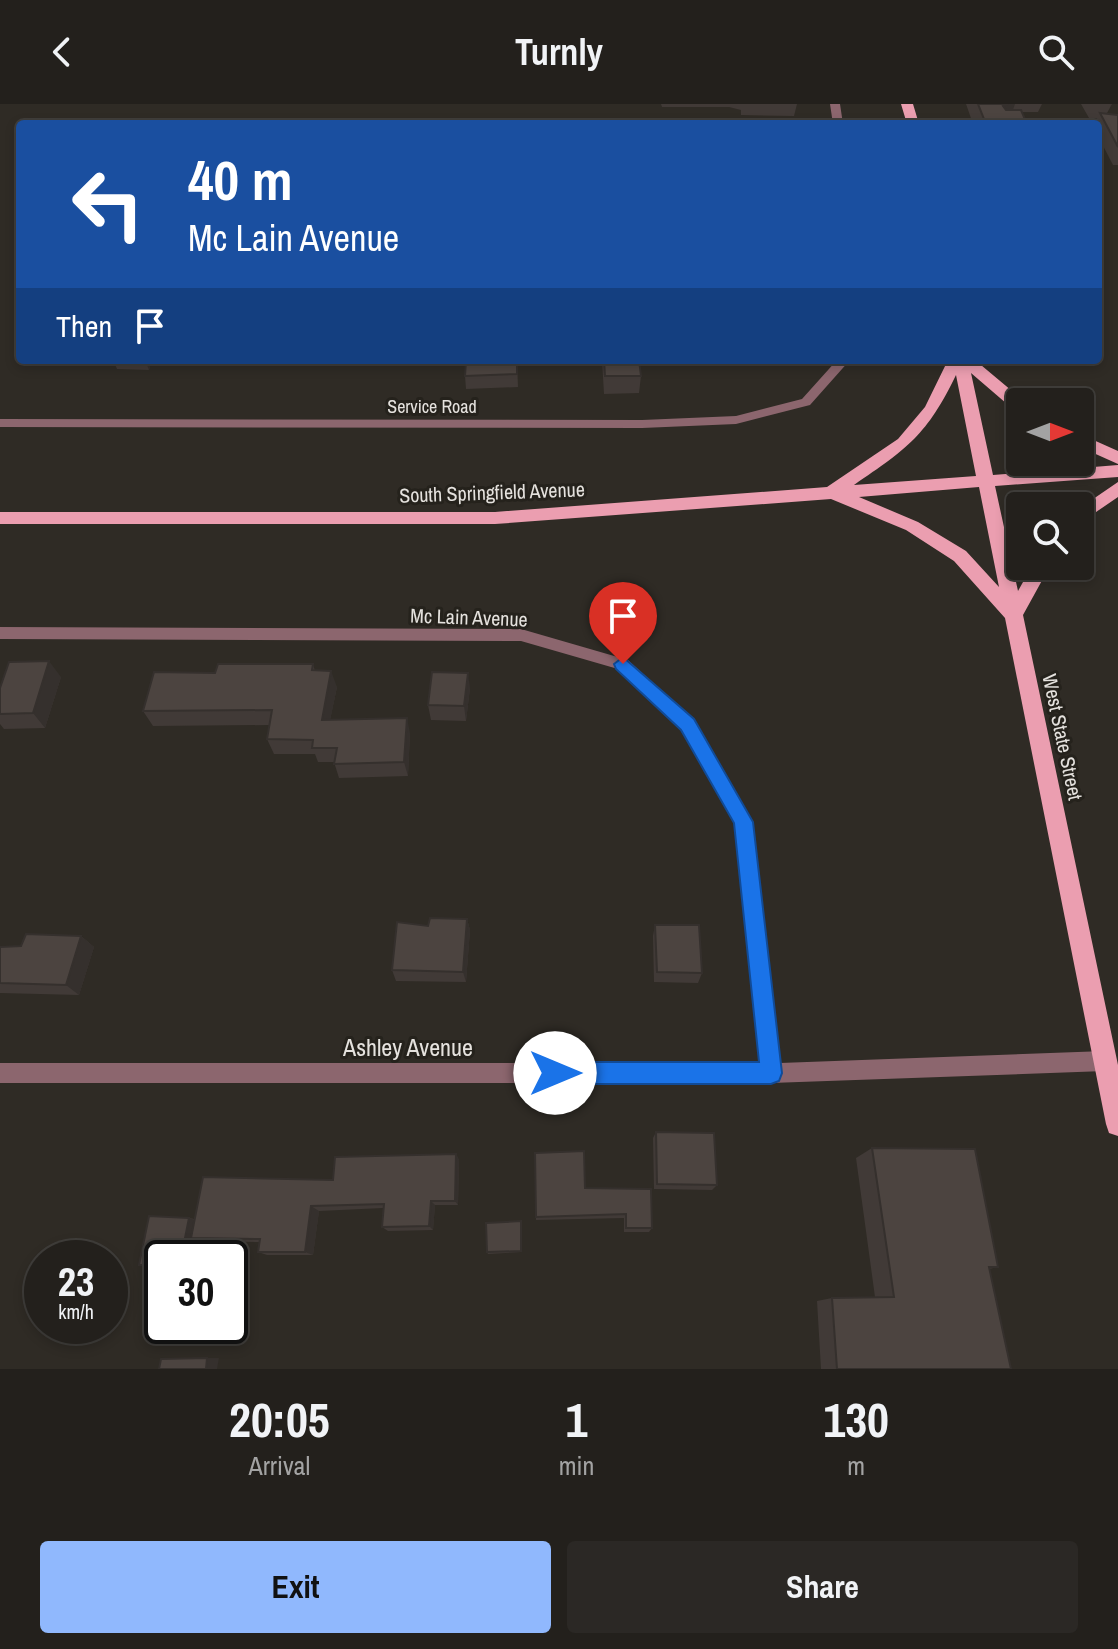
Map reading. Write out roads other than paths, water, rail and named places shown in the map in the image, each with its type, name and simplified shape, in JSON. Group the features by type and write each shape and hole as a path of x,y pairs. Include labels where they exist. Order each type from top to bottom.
{"main road":[{"path":"832,492 904,443 932,409 959,364"},
{"name":"West State Street","path":"962,364 1118,1124"},
{"path":"966,364 1006,395"},
{"path":"1094,447 1118,458"},
{"name":"South Springfield Avenue","path":"0,518 495,518 1118,471"},
{"path":"1094,506 1118,488"},
{"path":"832,492 912,526 960,556 1013,615 1033,580"}],"street":[{"name":"Service Road","path":"0,423 642,424 736,420 806,402 840,364"},
{"name":"Mc Lain Avenue","path":"0,633 521,635 623,664 687,725 744,822 771,1073"},
{"name":"Ashley Avenue","path":"0,1073 771,1073 1105,1061"}]}
